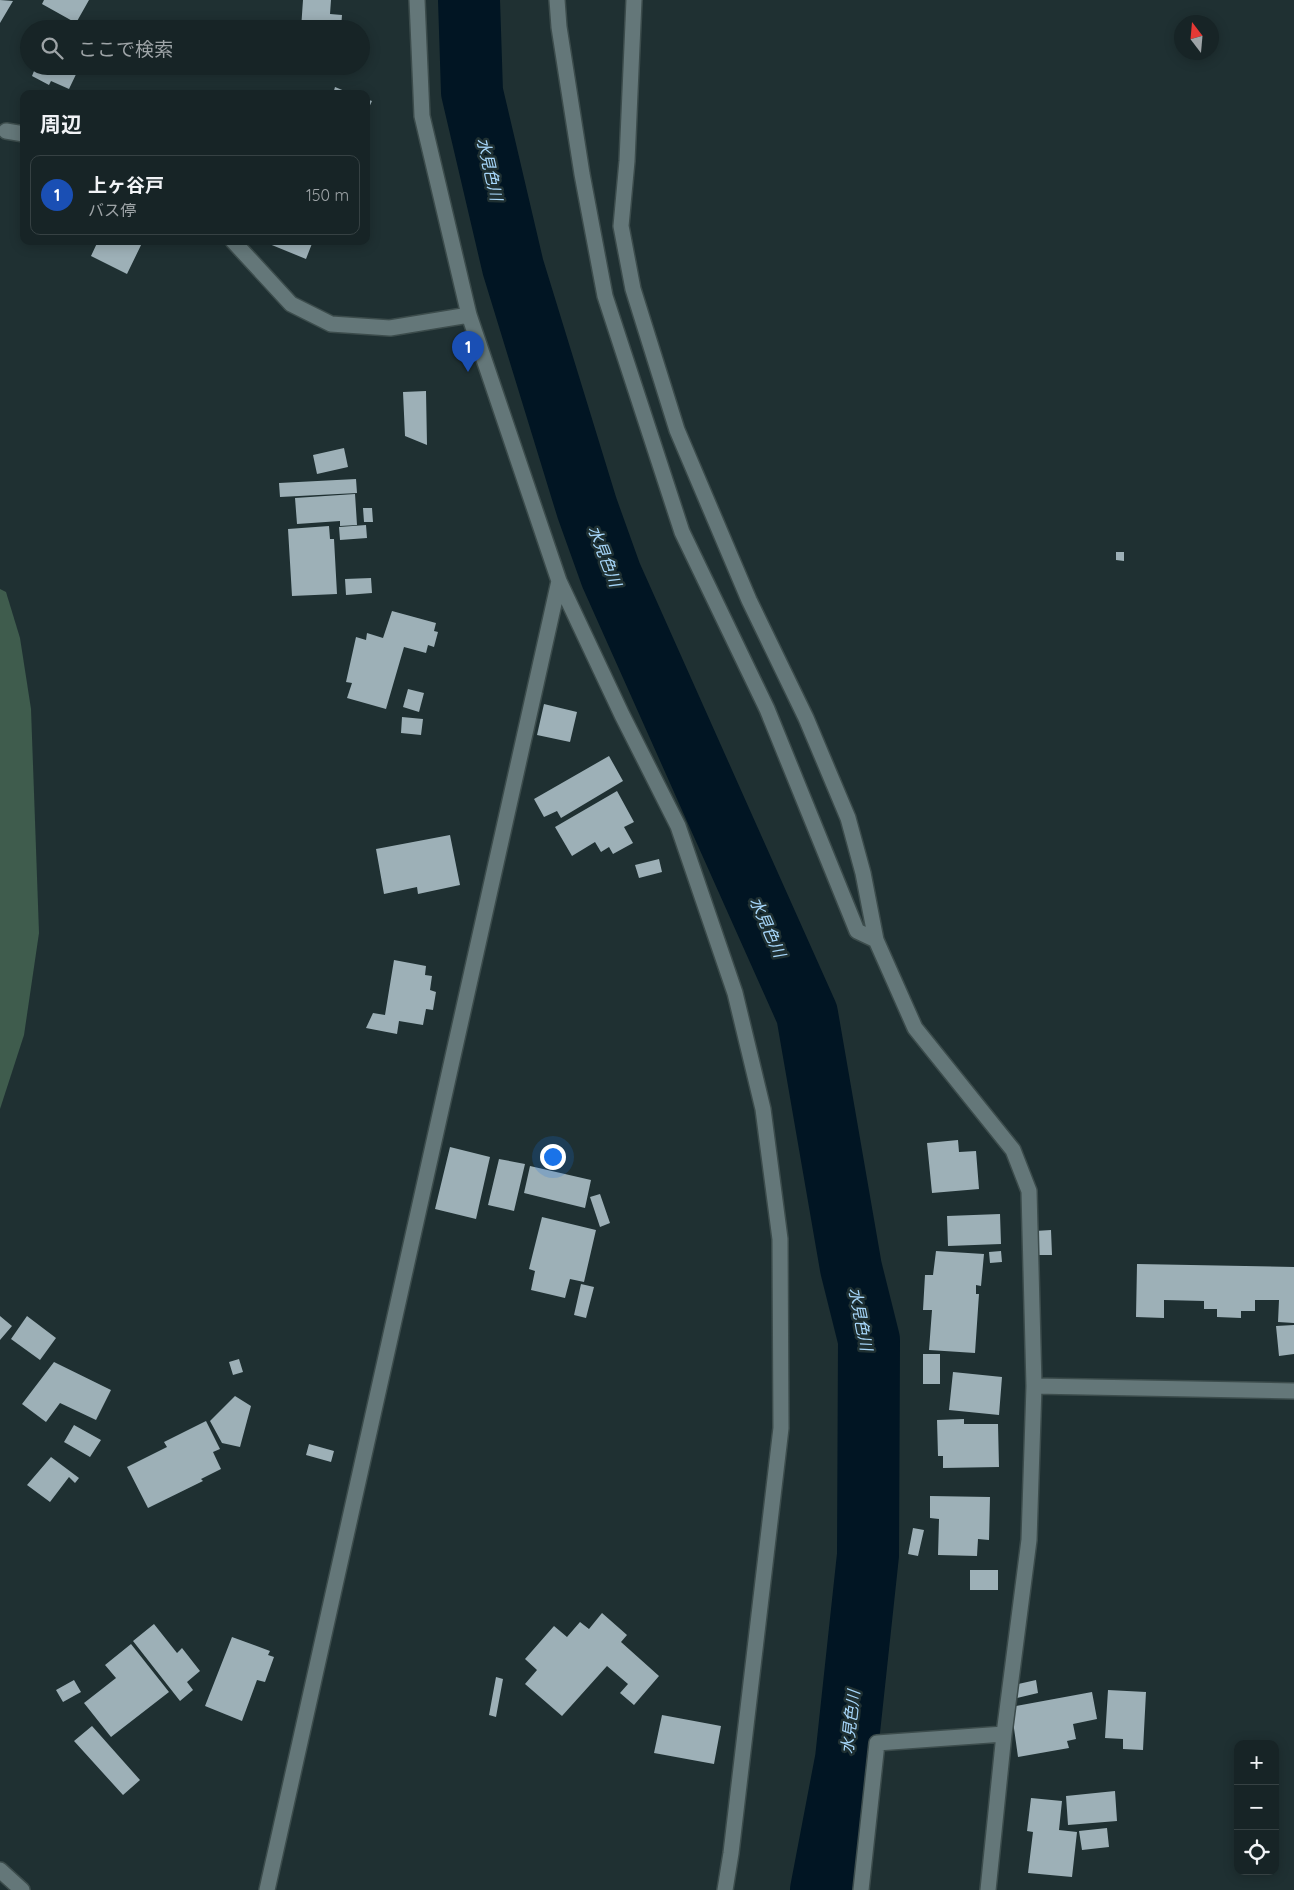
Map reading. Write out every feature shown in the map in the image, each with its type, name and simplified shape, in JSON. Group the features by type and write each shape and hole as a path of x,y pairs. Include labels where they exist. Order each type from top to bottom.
{"street":[{"path":"417,0 422,116 469,315 559,581 622,715 678,826 732,984 763,1109 780,1239 781,1428 725,1890"},
{"path":"557,0 559,27 580,164 605,296 682,532 767,709 857,931 876,940"},
{"path":"634,0 627,161 621,226 633,289 677,430 749,600 806,718 848,818 863,873 876,940 915,1028 1013,1150 1028,1191 1034,1386 1029,1540 1004,1734 988,1890"},
{"path":"6,131 20,133"},
{"path":"237,245 291,304 331,324 390,328 469,315"},
{"path":"267,1890 559,581"},
{"path":"1034,1386 1294,1391"},
{"path":"861,1890 877,1743 1004,1734"},
{"path":"0,1870 22,1890"}],"green space":[{"path":"0,589 6,592 20,638 31,709 39,933 24,1035 0,1109"}],"building":[{"path":"0,0 13,1 0,23"},
{"path":"44,0 89,0 78,20 71,20 42,4"},
{"path":"303,0 331,0 330,14 342,15 342,20 302,20"},
{"path":"76,75 69,89 51,81 49,85 32,76"},
{"path":"96,245 141,245 127,274 91,256"},
{"path":"272,245 311,245 306,259"},
{"path":"426,391 427,445 405,436 403,392"},
{"path":"344,448 348,467 317,474 313,455"},
{"path":"356,479 357,493 280,497 279,483"},
{"path":"355,494 357,525 340,526 340,521 297,524 295,498"},
{"path":"363,508 372,508 373,522 364,522"},
{"path":"366,525 367,538 340,540 339,527"},
{"path":"329,526 330,539 334,539 337,594 292,596 288,529"},
{"path":"1116,552 1124,552 1124,561 1116,560"},
{"path":"371,578 372,593 346,595 345,579"},
{"path":"392,611 436,623 434,631 438,632 434,647 428,645 426,653 404,647 386,709 347,698 352,683 346,682 356,637 366,640 367,633 383,638"},
{"path":"408,689 424,693 419,712 403,707"},
{"path":"544,704 577,712 570,742 537,735"},
{"path":"402,717 423,719 421,735 401,733"},
{"path":"609,756 623,781 561,818 557,811 544,817 534,799"},
{"path":"617,791 634,822 624,827 633,843 613,854 609,847 601,852 595,842 572,856 555,827"},
{"path":"450,835 460,885 418,894 417,887 384,894 376,849"},
{"path":"659,859 662,872 639,878 635,865"},
{"path":"394,960 426,966 425,975 432,976 430,990 436,992 433,1010 426,1009 423,1025 399,1021 397,1034 366,1028 373,1013 385,1015"},
{"path":"958,1140 959,1152 976,1151 979,1189 932,1193 927,1143"},
{"path":"450,1147 490,1157 476,1219 435,1209"},
{"path":"499,1159 525,1164 514,1211 488,1205"},
{"path":"530,1166 591,1180 585,1208 524,1193"},
{"path":"600,1194 610,1223 600,1227 590,1197"},
{"path":"1000,1214 1001,1244 948,1246 947,1216"},
{"path":"542,1217 596,1230 584,1282 570,1279 565,1298 531,1290 535,1271 529,1269"},
{"path":"1051,1230 1052,1255 1037,1255 1035,1231"},
{"path":"936,1251 984,1254 981,1286 976,1285 976,1294 979,1294 975,1353 929,1350 932,1310 923,1310 925,1275 933,1275"},
{"path":"1001,1251 1002,1262 990,1263 989,1252"},
{"path":"1137,1264 1294,1267 1294,1323 1278,1322 1279,1300 1255,1300 1255,1311 1241,1311 1241,1318 1217,1317 1217,1309 1204,1309 1204,1301 1164,1300 1164,1318 1136,1317"},
{"path":"581,1284 594,1287 586,1318 574,1315"},
{"path":"0,1316 12,1326 0,1340"},
{"path":"27,1316 56,1338 40,1360 11,1339"},
{"path":"1294,1325 1294,1354 1279,1356 1276,1326"},
{"path":"923,1354 940,1354 940,1384 923,1384"},
{"path":"239,1359 243,1372 233,1375 229,1362"},
{"path":"54,1362 111,1390 96,1420 60,1403 46,1422 22,1404"},
{"path":"953,1372 1002,1377 999,1415 949,1410"},
{"path":"235,1396 251,1406 240,1447 222,1443 210,1421"},
{"path":"964,1419 964,1424 998,1424 999,1467 943,1468 943,1456 938,1456 937,1420"},
{"path":"206,1421 220,1449 213,1452 221,1469 201,1479 203,1481 148,1508 127,1467 167,1447 164,1442"},
{"path":"74,1425 101,1440 90,1457 64,1442"},
{"path":"309,1444 334,1451 331,1462 306,1455"},
{"path":"51,1457 79,1478 75,1483 69,1477 50,1502 27,1485"},
{"path":"930,1496 990,1497 989,1540 978,1539 977,1556 938,1555 939,1519 930,1518"},
{"path":"913,1528 924,1530 918,1556 908,1554"},
{"path":"970,1570 998,1570 998,1590 970,1590"},
{"path":"602,1613 627,1635 621,1642 659,1676 634,1705 620,1693 628,1684 607,1666 562,1716 525,1684 537,1670 525,1659 554,1626 567,1637 580,1622 589,1629"},
{"path":"154,1624 177,1653 182,1648 200,1671 187,1682 193,1690 180,1701 133,1641"},
{"path":"232,1637 270,1651 268,1655 274,1657 265,1682 257,1680 242,1721 205,1706"},
{"path":"131,1644 169,1692 111,1737 84,1703 116,1678 105,1665"},
{"path":"496,1677 503,1679 496,1717 489,1715"},
{"path":"74,1680 81,1692 63,1702 56,1690"},
{"path":"1036,1680 1038,1693 1017,1698 1014,1685"},
{"path":"1108,1690 1146,1692 1143,1750 1123,1749 1123,1739 1105,1738"},
{"path":"1092,1692 1097,1719 1073,1724 1076,1739 1067,1741 1069,1748 1018,1757 1011,1707"},
{"path":"662,1715 721,1726 714,1764 654,1753"},
{"path":"92,1726 140,1780 123,1795 74,1741"},
{"path":"1115,1791 1117,1821 1068,1825 1066,1796"},
{"path":"1031,1798 1062,1801 1059,1830 1077,1832 1072,1877 1028,1873 1033,1832 1027,1831"},
{"path":"1107,1828 1109,1847 1082,1850 1079,1831"}],"waterway":[{"name":"水見色川","path":"469,0 472,92 513,267 587,508 611,575 807,1014 851,1268 869,1340 868,1555 846,1759 821,1890"}],"place":[{"name":"上ヶ谷戸","path":"468,372"}]}
